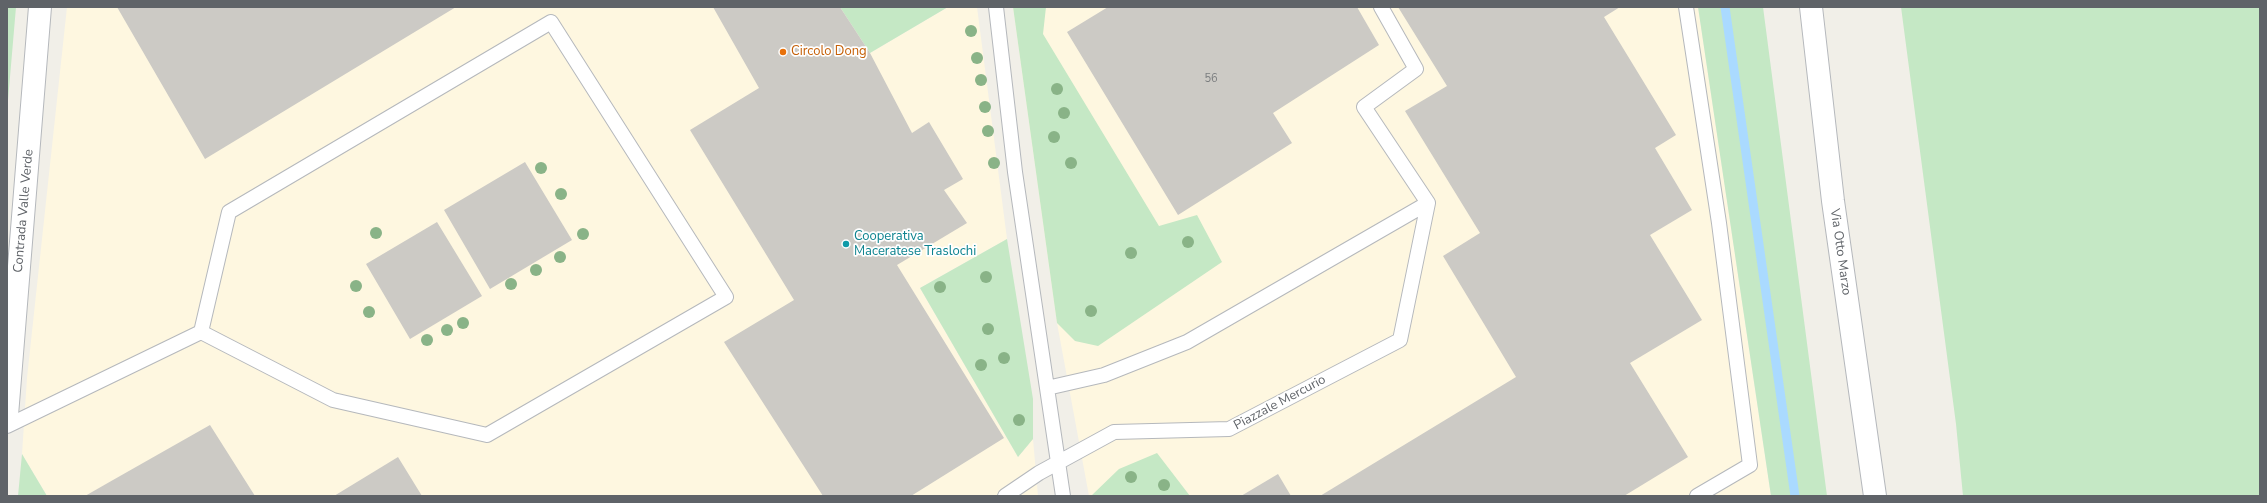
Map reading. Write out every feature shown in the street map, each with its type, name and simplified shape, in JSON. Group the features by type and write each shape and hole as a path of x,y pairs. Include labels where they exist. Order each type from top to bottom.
{"street":[{"name":"Contrada Valle Verde","path":"7,414 40,7"},
{"name":"Via Otto Marzo","path":"1811,7 1833,201 1875,496"}],"lane":[{"path":"996,7 1015,172 1063,496"},
{"path":"1047,388 1104,375 1187,342 1428,203 1364,107 1416,70 1381,7"},
{"path":"1686,7 1719,223 1750,465 1698,496"},
{"path":"551,22 726,297 487,435 334,400 201,332 228,212 551,22"},
{"name":"Piazzale Mercurio","path":"1005,496 1058,462 1114,432 1229,429 1400,340 1428,203"},
{"path":"7,426 201,332"}],"shaded area":[{"path":"67,7 840,7 870,53 948,7 977,7 1007,239 920,288 1018,457 1033,439 1038,496 47,496 22,454 27,378"},
{"path":"1013,7 1698,7 1771,496 1089,496 1057,323"}],"green space":[{"path":"7,7 16,7 7,112"},
{"path":"840,7 948,7 870,53"},
{"path":"1013,7 1046,7 1043,34 1159,226 1197,215 1222,262 1098,346 1075,341 1057,323"},
{"path":"1698,7 1763,7 1827,496 1771,496"},
{"path":"1901,7 2260,7 2260,496 1963,496 1956,424"},
{"path":"1007,239 1033,399 1033,439 1018,457 920,288"},
{"path":"1157,453 1190,496 1091,496 1119,469"},
{"path":"22,454 47,496 18,496"}],"building":[{"path":"117,7 456,7 205,159"},
{"name":"Cooperativa Maceratese Traslochi","path":"713,7 840,7 870,53 912,133 929,122 963,179 944,190 967,223 897,265 1004,438 911,496 823,496 724,342 794,300 690,130 759,88"},
{"path":"1108,7 1357,7 1379,45 1273,113 1292,143 1178,215 1067,32"},
{"path":"1398,7 1620,7 1604,17 1676,135 1655,148 1692,210 1650,235 1702,320 1630,363 1688,457 1624,496 1320,496 1516,377 1443,256 1480,233 1405,111 1447,86"},
{"path":"525,162 572,240 490,289 444,210"},
{"path":"437,222 482,296 410,339 366,264"},
{"path":"210,425 255,496 85,496 113,480"},
{"path":"398,457 422,496 334,496"},
{"path":"1278,474 1291,496 1241,496"}],"waterway":[{"path":"1725,7 1795,496"}],"place":[{"name":"Circolo Dong","path":"783,52"},
{"name":"Cooperativa Maceratese Traslochi","path":"846,244"}]}
